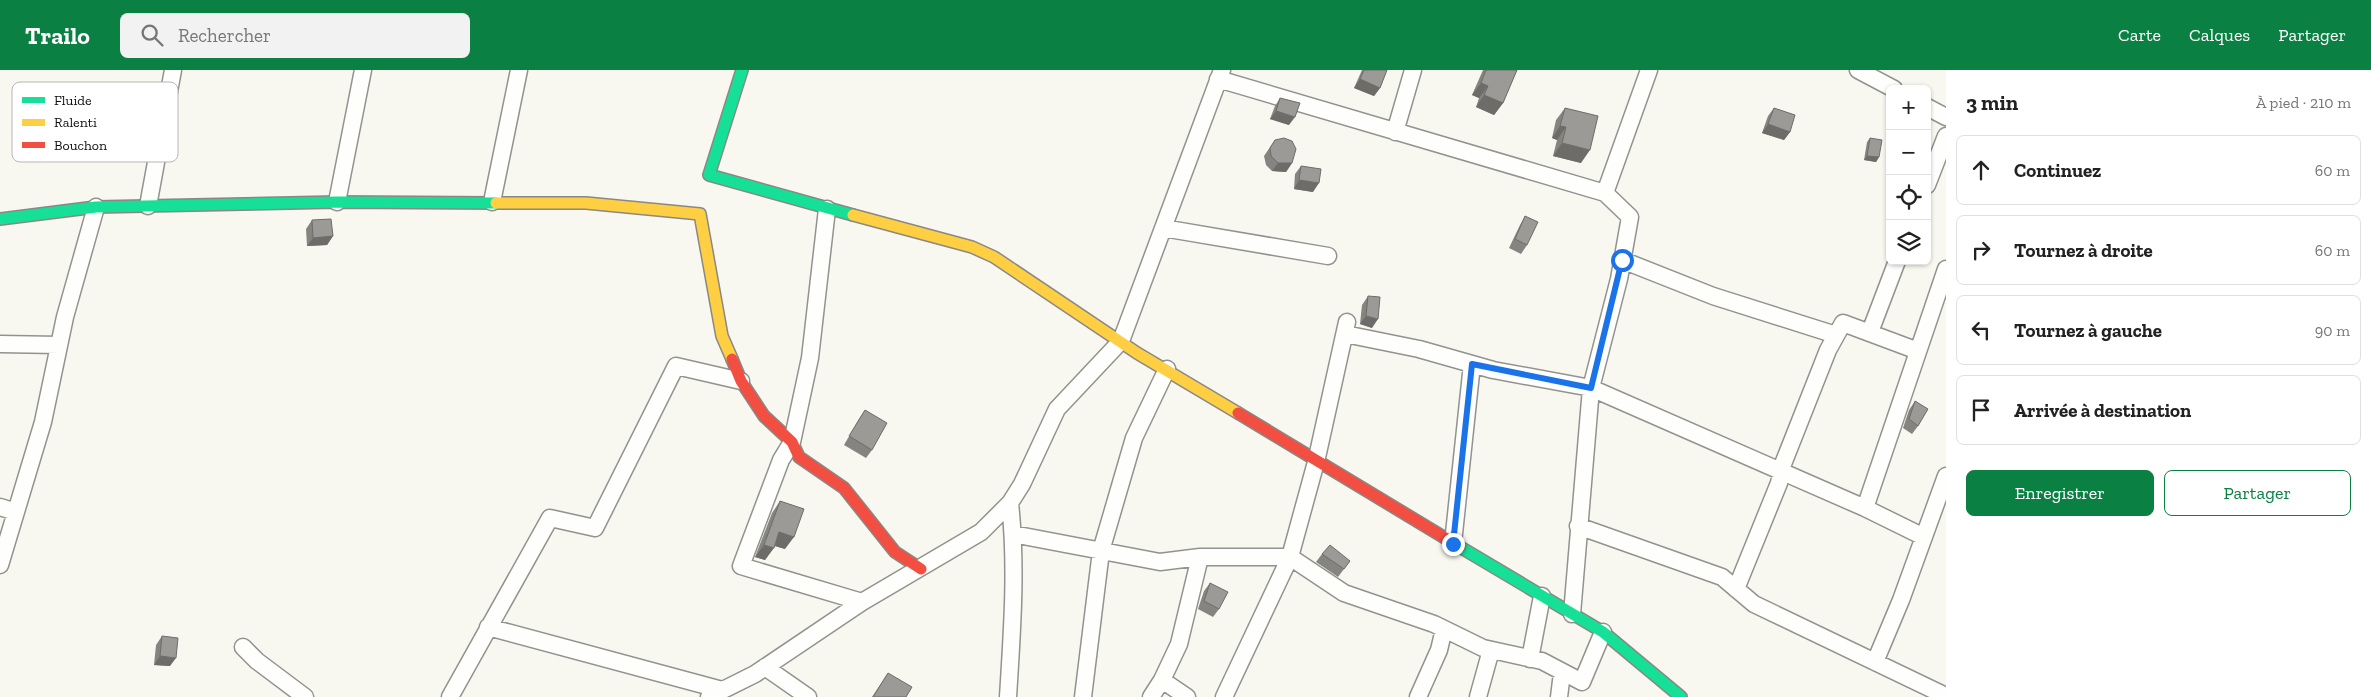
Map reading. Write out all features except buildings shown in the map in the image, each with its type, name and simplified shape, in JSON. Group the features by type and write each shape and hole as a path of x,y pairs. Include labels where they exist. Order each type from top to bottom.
{"street":[{"path":"337,202 363,70"},
{"path":"492,202 519,70"},
{"path":"742,70 709,175 827,209 972,247 987,253 1137,353 1167,369 1316,462 1603,632 1679,696"},
{"path":"1395,132 1413,70"},
{"path":"1605,193 1649,70"},
{"path":"1858,70 1886,85"},
{"path":"488,627 716,694 765,667 862,602 982,532 1010,503 1026,476 1057,409 1121,341 1220,74 1395,132 1605,193 1630,217 1622,260 1591,388 1572,614"},
{"path":"1931,109 1946,117"},
{"path":"1931,175 1946,136"},
{"path":"148,206 156,162"},
{"path":"0,219 96,207 337,202 586,203 700,214 722,336 741,382 764,416 792,442 799,457 844,488 895,552 921,569"},
{"path":"0,565 43,422 64,317 96,207"},
{"path":"827,209 810,358 792,442 781,460 741,566 862,602"},
{"path":"1163,228 1328,256"},
{"path":"1622,260 1713,296 1836,335"},
{"path":"1870,332 1896,265"},
{"path":"1865,508 1946,269"},
{"path":"1736,589 1828,350 1843,323 1918,351"},
{"path":"1224,697 1290,557 1316,462 1346,328 1472,364 1591,388 1865,508 1924,537"},
{"path":"0,344 59,345"},
{"path":"1453,544 1472,364"},
{"path":"450,697 550,518 595,528 676,366 741,382"},
{"path":"1083,697 1101,551 1134,438 1167,369"},
{"path":"1875,662 1946,476"},
{"path":"1008,697 1014,578 1010,503"},
{"path":"0,508 16,512"},
{"path":"1578,526 1722,577 1754,604 1946,696"},
{"path":"1013,534 1160,562 1200,557 1290,557 1344,593 1444,629 1490,650 1542,661 1582,682 1603,632"},
{"path":"1151,697 1162,680 1178,644 1200,557"},
{"path":"1530,659 1542,596"},
{"path":"1418,697 1439,650 1444,629"},
{"path":"243,647 256,661 305,697"},
{"path":"1478,697 1490,650"},
{"path":"765,667 808,697"},
{"path":"1559,697 1562,673"},
{"path":"1162,680 1187,697"}],"traffic: fast":[{"path":"742,70 709,175 853,215"},
{"path":"0,219 96,207 337,202 496,203"},
{"path":"1460,547 1603,632 1681,697"}],"traffic: slow":[{"path":"496,203 586,203 700,214 722,336 732,359"},
{"path":"853,215 972,247 994,257 1137,353 1238,413"}],"traffic: jam":[{"path":"732,359 741,381 764,416 792,442 799,457 844,488 895,552 921,569"},
{"path":"1238,413 1460,547"}],"route":[{"path":"1453,544 1472,364 1493,370 1591,388 1619,279 1622,260"}]}
